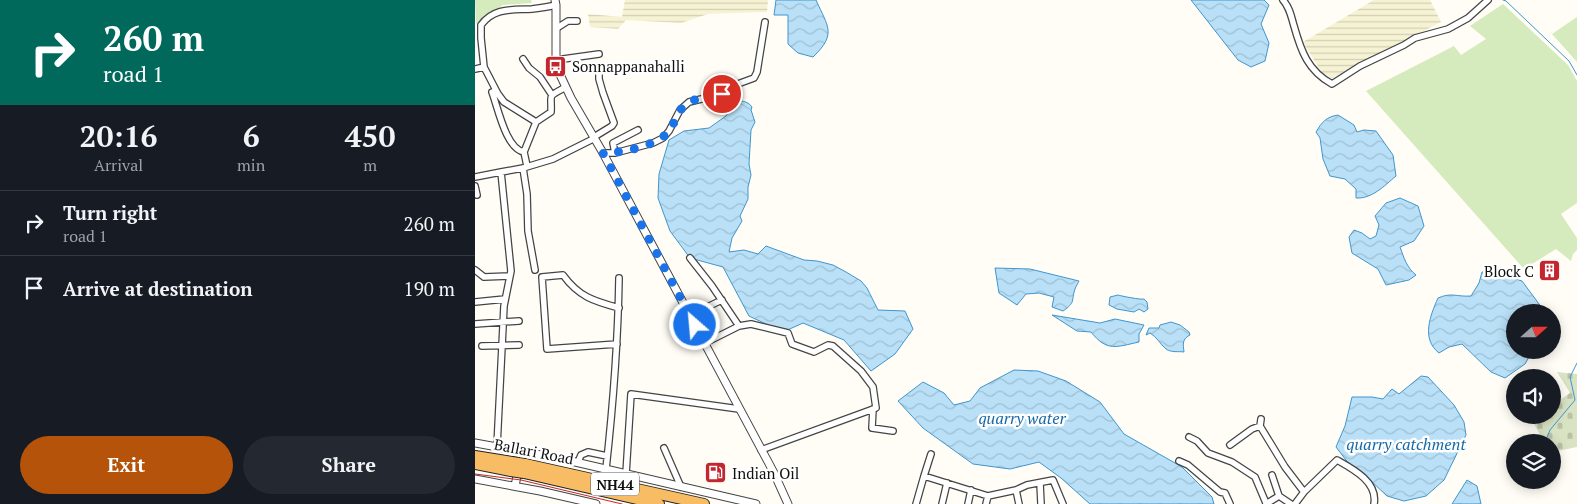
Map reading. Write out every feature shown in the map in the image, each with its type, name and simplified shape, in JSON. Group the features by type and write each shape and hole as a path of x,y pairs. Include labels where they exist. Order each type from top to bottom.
{"highway":[{"name":"Ballari Road","path":"475,456 525,469 704,504"},
{"name":"Ballari Road","path":"475,464 511,466"},
{"name":"Ballari Road","path":"525,469 659,504"}],"street":[{"path":"1283,0 1289,7 1299,44 1309,64 1321,78 1332,84 1360,66 1415,38 1448,29 1468,18 1488,0"},
{"path":"536,122 503,102 484,67 481,25 494,13 505,10 535,9 555,3 557,28 556,60 566,87 705,343 788,504"},
{"path":"557,28 567,21 577,21"},
{"path":"603,153 615,153 653,143 663,138 669,131 684,106 702,98 722,94 754,78 765,22"},
{"path":"556,60 599,54"},
{"path":"523,59 529,68 540,77 552,94"},
{"path":"475,69 484,67"},
{"path":"475,177 553,159 594,138 612,126 614,123 599,79 599,69"},
{"path":"535,270 529,231 525,152 536,122 551,112 550,99 552,94 566,87"},
{"path":"492,92 511,143 519,152 525,152"},
{"path":"615,153 613,143 638,130"},
{"path":"497,446 503,322 505,299 511,271 501,172"},
{"path":"475,186 477,195"},
{"path":"691,258 739,326"},
{"path":"475,270 484,277 509,276"},
{"path":"617,344 547,349 542,277 563,275 572,288 585,297 619,308"},
{"path":"606,469 617,344 619,278"},
{"path":"475,302 505,299"},
{"path":"690,315 722,300"},
{"path":"475,324 519,321"},
{"path":"705,343 739,326 751,324 789,333 792,344 814,352 828,345 833,346 861,371 873,386 876,408 873,409 872,428 893,431"},
{"path":"482,346 519,345"},
{"path":"626,474 631,394 739,409"},
{"path":"761,450 873,409"},
{"path":"1261,419 1260,426 1304,492"},
{"path":"1231,446 1252,429 1260,426"},
{"path":"1189,437 1197,441 1208,454 1232,462 1255,477 1266,503 1279,496"},
{"path":"475,443 578,462 756,504"},
{"path":"664,448 681,487"},
{"path":"515,486 522,451"},
{"path":"578,462 581,454 588,452 607,456"},
{"path":"916,504 931,454"},
{"path":"627,462 635,458"},
{"path":"1272,475 1279,496 1293,504 1337,460 1367,481 1372,487 1375,496 1374,504"},
{"path":"1179,461 1188,465 1220,492 1225,494 1231,504"},
{"path":"924,476 988,496 1053,480 1063,504"},
{"path":"475,479 596,504"},
{"path":"941,504 947,483"},
{"path":"1040,483 1041,504"},
{"path":"968,504 971,490"},
{"path":"1016,490 1019,504"},
{"path":"986,504 988,496"}],"shaded area":[{"path":"625,0 768,0 767,12 708,14 681,23 626,20 618,29 590,27 588,14 622,17"},
{"path":"1374,0 1430,0 1441,22 1332,78 1322,73 1303,42"}],"green space":[{"path":"475,0 531,0 532,3 503,5 476,24"},
{"path":"1503,4 1568,65 1577,81 1577,203 1561,214 1577,238 1577,250 1573,254 1571,261 1556,249 1524,269 1366,91 1454,46 1461,55 1486,39 1470,26"},
{"path":"1577,17 1577,62 1552,34"},
{"path":"1561,372 1577,374 1577,447 1561,450 1561,434 1540,434 1534,424 1561,424 1561,399 1570,393 1561,378"}],"water":[{"path":"776,0 816,0 827,24 828,36 821,49 813,57 798,53 788,44 788,15 774,15"},
{"path":"1191,0 1264,0 1269,5 1261,24 1269,43 1265,61 1251,67 1238,60"},
{"path":"733,101 748,103 752,107 751,110 755,122 751,130 749,164 751,175 748,199 740,216 742,221 732,238 729,252 744,250 758,254 766,246 804,260 833,265 861,281 867,288 878,310 905,311 913,329 895,354 871,371 844,340 803,323 783,332 749,316 723,267 690,258 670,231 658,198 659,174 669,140 684,131 709,128 726,116"},
{"path":"1338,115 1354,125 1357,132 1364,130 1376,131 1393,155 1396,176 1378,191 1362,198 1356,198 1356,189 1345,179 1330,176 1323,159 1320,138 1316,132 1325,120"},
{"path":"1400,198 1418,206 1424,226 1414,241 1400,247 1408,266 1416,275 1409,280 1386,285 1378,269 1352,253 1349,237 1354,230 1370,239 1376,236 1379,225 1375,216 1386,203"},
{"path":"995,268 1030,269 1079,281 1071,303 1063,311 1052,307 1054,297 1039,293 1026,294 1017,305 999,293"},
{"path":"1482,272 1494,272 1522,281 1539,304 1506,304 1506,359 1528,359 1525,364 1518,369 1506,369 1505,378 1491,372 1462,344 1449,347 1439,353 1430,341 1430,320 1438,298 1451,295 1471,296 1479,283"},
{"path":"1118,295 1144,299 1147,302 1148,309 1144,312 1139,309 1134,312 1117,309 1109,305 1110,297"},
{"path":"1052,315 1100,323 1115,319 1144,325 1139,334 1139,342 1112,346 1102,343 1091,332 1077,331"},
{"path":"1171,322 1180,325 1189,332 1190,335 1184,342 1184,352 1168,350 1150,333 1146,335 1149,328 1159,328 1160,325"},
{"name":"quarry water","path":"1014,370 1038,371 1066,381 1100,402 1124,434 1182,467 1212,497 1214,504 1090,504 1061,478 1039,462 1010,469 973,464 923,428 898,401 923,382 944,393 954,405 970,401 980,388"},
{"name":"quarry catchment","path":"1421,376 1428,377 1454,405 1464,422 1466,435 1444,480 1426,496 1404,501 1387,496 1349,464 1336,447 1345,426 1352,397 1383,399 1392,389 1399,394"},
{"path":"1467,480 1477,486 1481,504 1452,504"}],"waterway":[{"path":"1503,0 1569,61 1577,75"},
{"path":"1548,434 1575,400 1570,377 1577,363"}],"railway":[{"path":"475,474 521,480 622,504"}],"place":[{"name":"Sonnappanahalli","path":"556,66"},
{"name":"Block C","path":"1550,271"},
{"name":"Indian Oil","path":"716,473"}],"route":[{"path":"695,325 603,153 615,153 653,143 663,138 680,110 689,102 722,94"}]}
